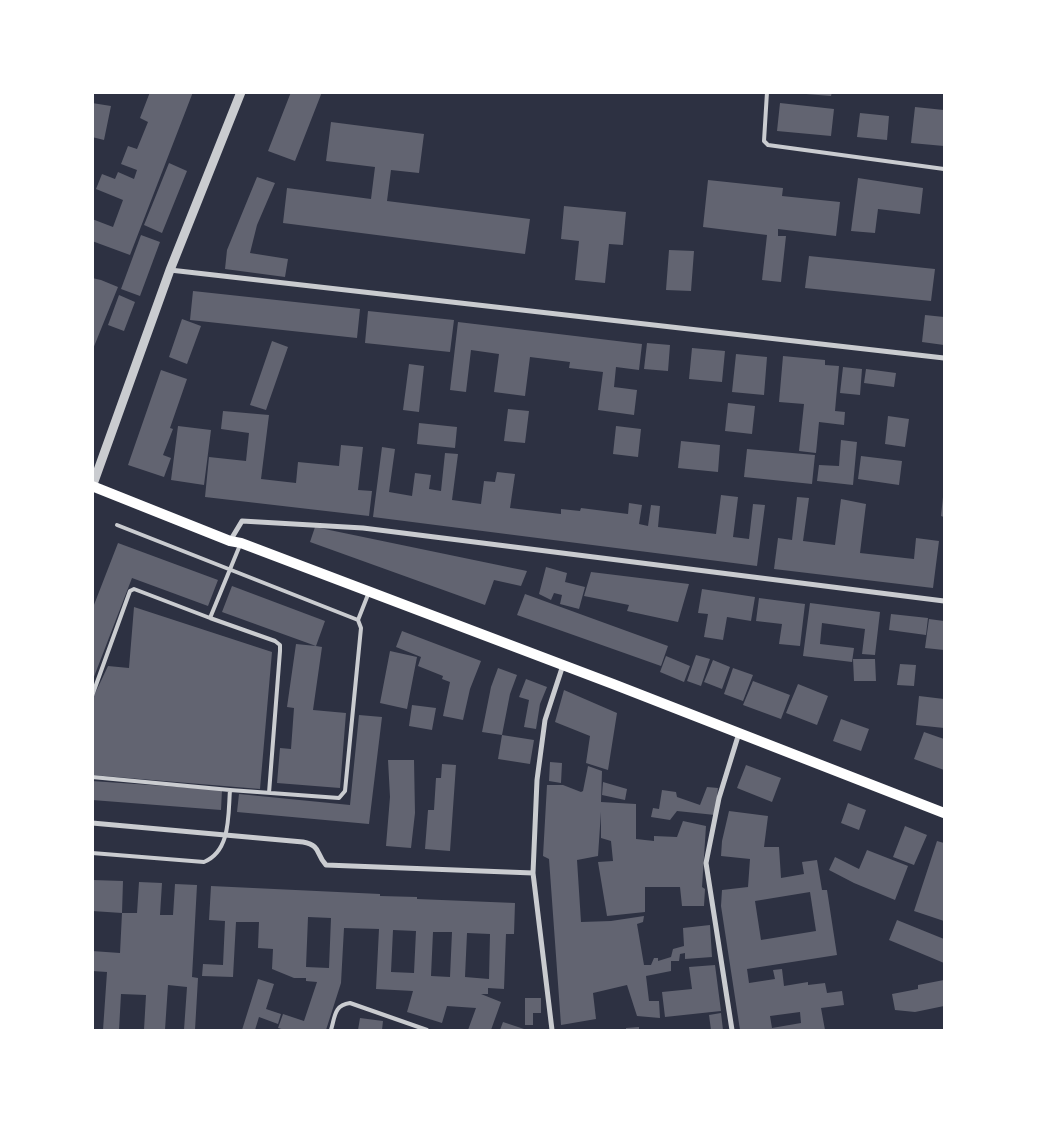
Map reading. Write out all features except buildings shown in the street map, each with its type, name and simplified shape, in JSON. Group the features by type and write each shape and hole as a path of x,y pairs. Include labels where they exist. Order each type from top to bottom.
{"main road":[{"path":"93,487 563,665 944,813"}],"street":[{"path":"93,487 170,270 241,92"},
{"path":"170,270 944,358"},
{"path":"235,542 242,521 363,528 944,601"},
{"path":"552,1030 534,872 537,780 545,720 563,665"},
{"path":"732,1030 706,862 719,798 739,733"},
{"path":"92,823 314,844 318,849 319,858 326,865 534,872"}],"lane":[{"path":"767,92 764,141 768,145 944,168"},
{"path":"117,525 358,620"},
{"path":"210,618 230,568 235,542"},
{"path":"92,696 130,591 134,589 139,589 210,618 275,641 280,645 269,793"},
{"path":"92,777 340,798 345,791 361,628 358,620 369,592"},
{"path":"92,853 204,862 212,859 218,853 225,836 230,790"},
{"path":"330,1030 337,1010 342,1004 350,1004 427,1030"}]}
